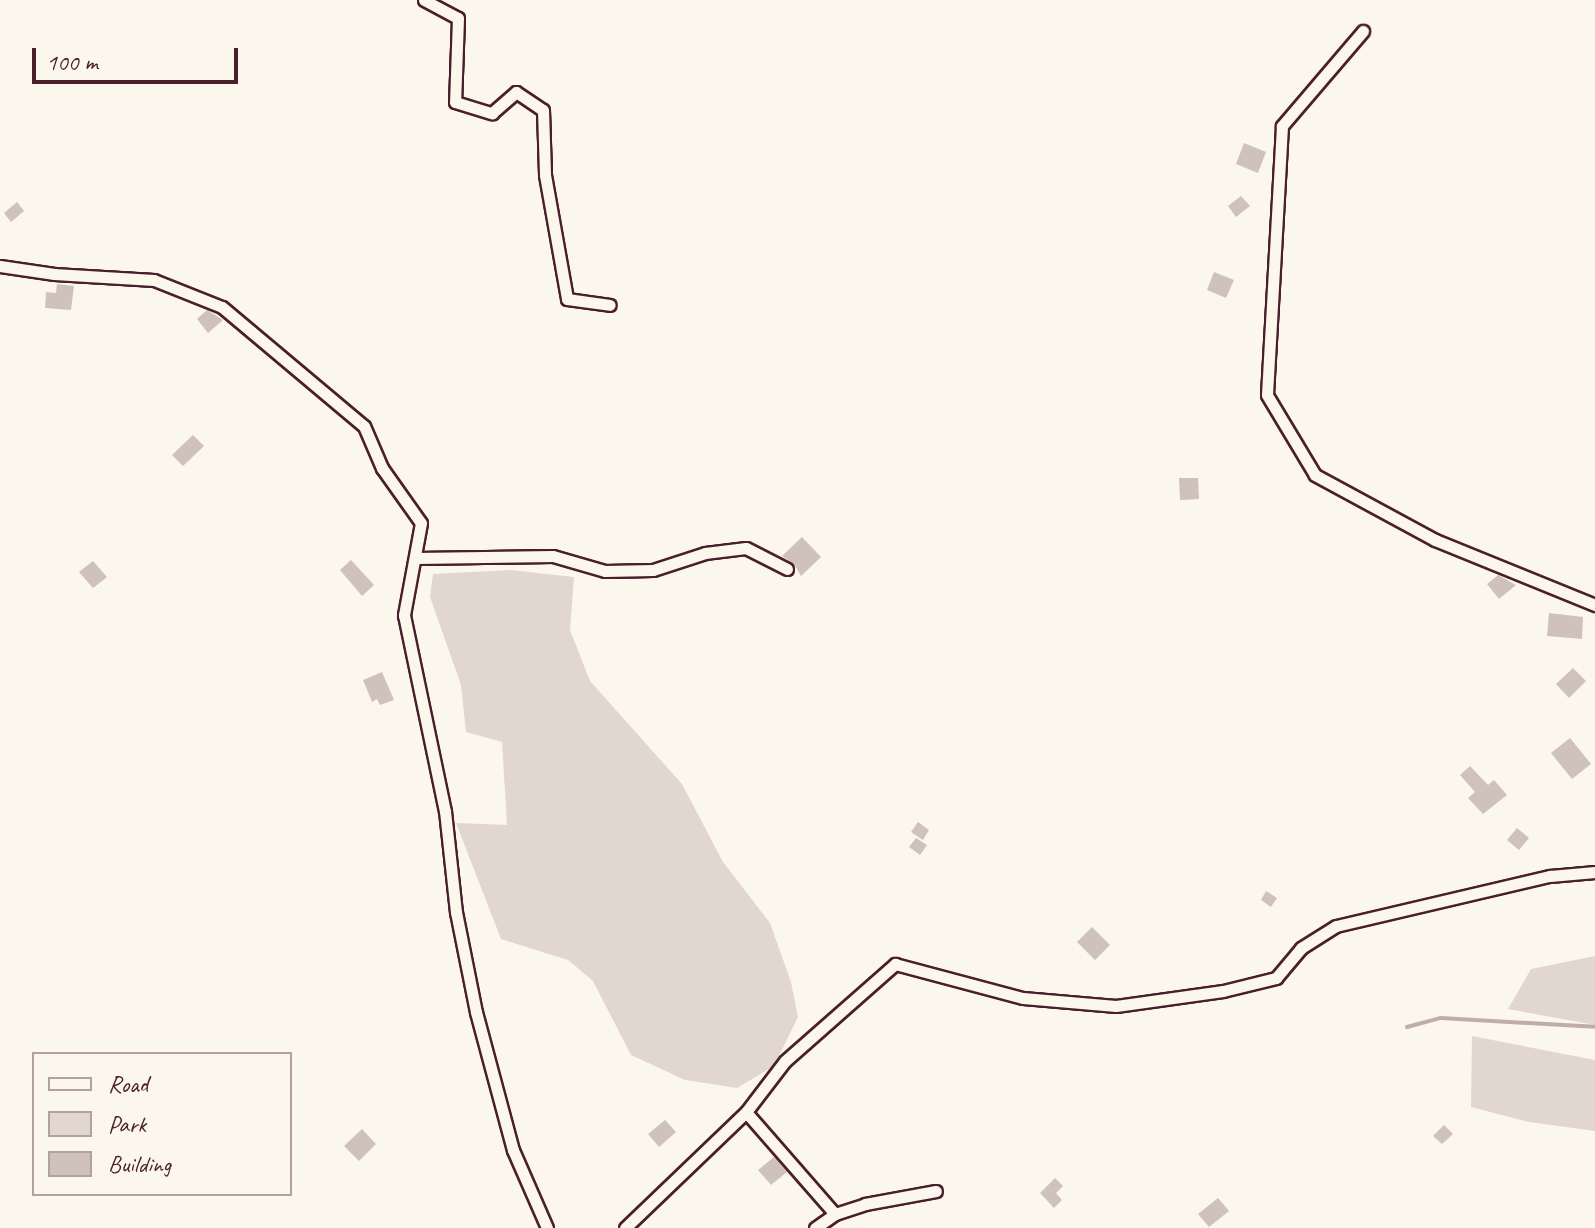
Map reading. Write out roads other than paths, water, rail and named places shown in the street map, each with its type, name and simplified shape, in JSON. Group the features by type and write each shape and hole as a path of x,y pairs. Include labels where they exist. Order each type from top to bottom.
{"street":[{"path":"424,0 458,18 455,102 492,113 516,92 543,110 545,175 567,299 610,305"},
{"path":"1363,31 1282,126 1267,395 1315,475 1435,540 1595,605"},
{"path":"0,266 54,274 154,280 222,307 364,426 382,468 421,523 404,615 445,811 462,940 476,1012 513,1150 547,1228"},
{"path":"416,558 553,556 605,571 653,570 705,553 746,548 787,569"},
{"path":"625,1228 746,1112 785,1061 895,964 1023,998 1116,1006 1223,991 1276,978 1301,948 1336,926 1550,876 1595,872"},
{"path":"746,1112 835,1214"},
{"path":"815,1228 835,1214 865,1204 936,1191"}],"waterway":[{"path":"1407,1027 1441,1018 1595,1027"}]}
